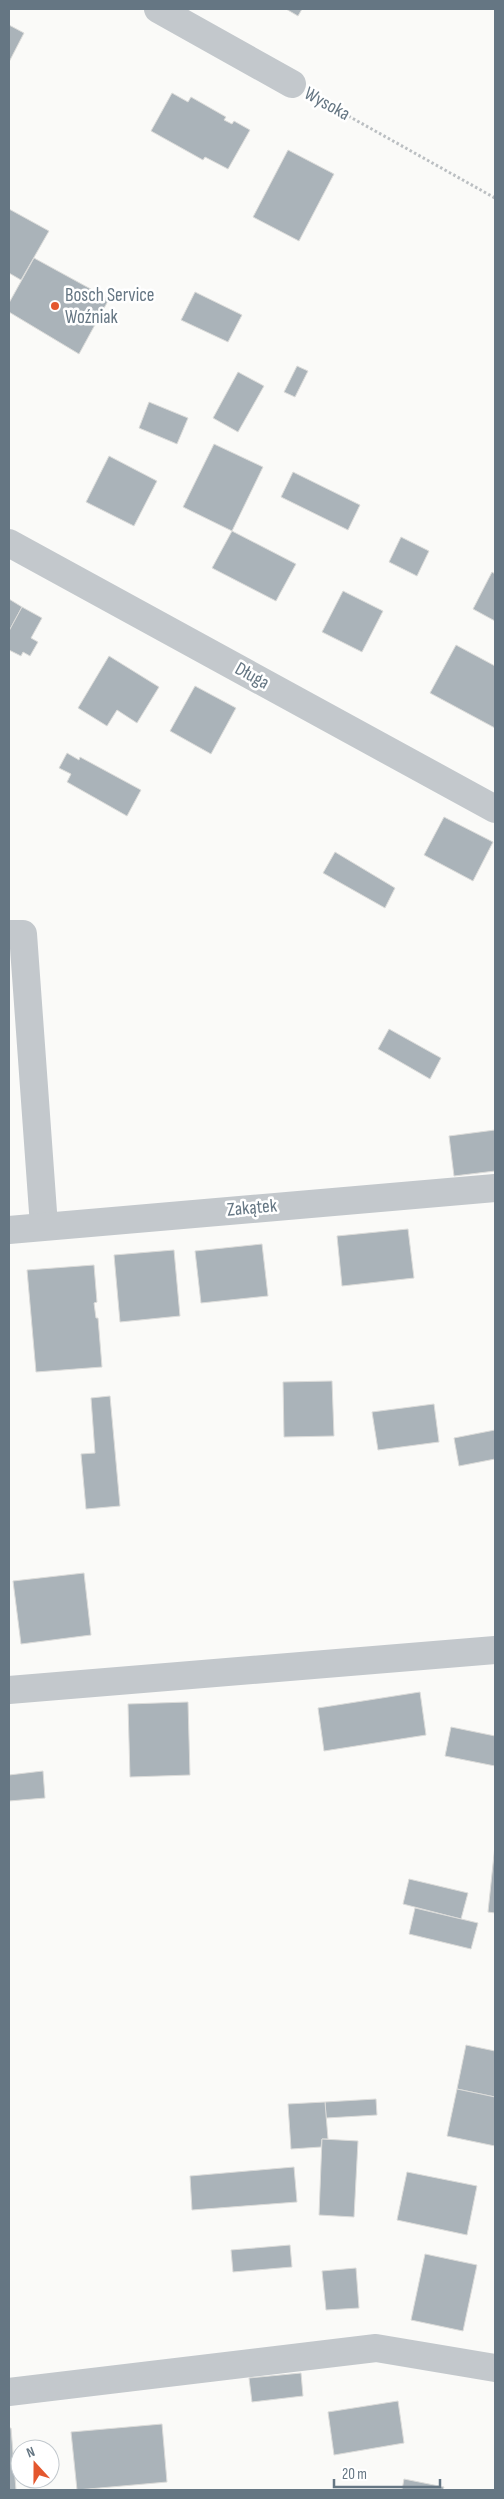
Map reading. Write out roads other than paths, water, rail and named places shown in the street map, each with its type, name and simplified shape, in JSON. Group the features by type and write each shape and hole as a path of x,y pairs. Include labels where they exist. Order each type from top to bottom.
{"street":[{"name":"Wysoka","path":"158,9 292,84"},
{"name":"Długa","path":"9,543 495,809"},
{"path":"9,934 23,934 44,1226"},
{"name":"Zakątek","path":"9,1230 495,1188"},
{"path":"9,1690 495,1650"},
{"path":"9,2392 376,2348 495,2368"}],"place":[{"name":"Bosch Service Woźniak","path":"55,306"}]}
